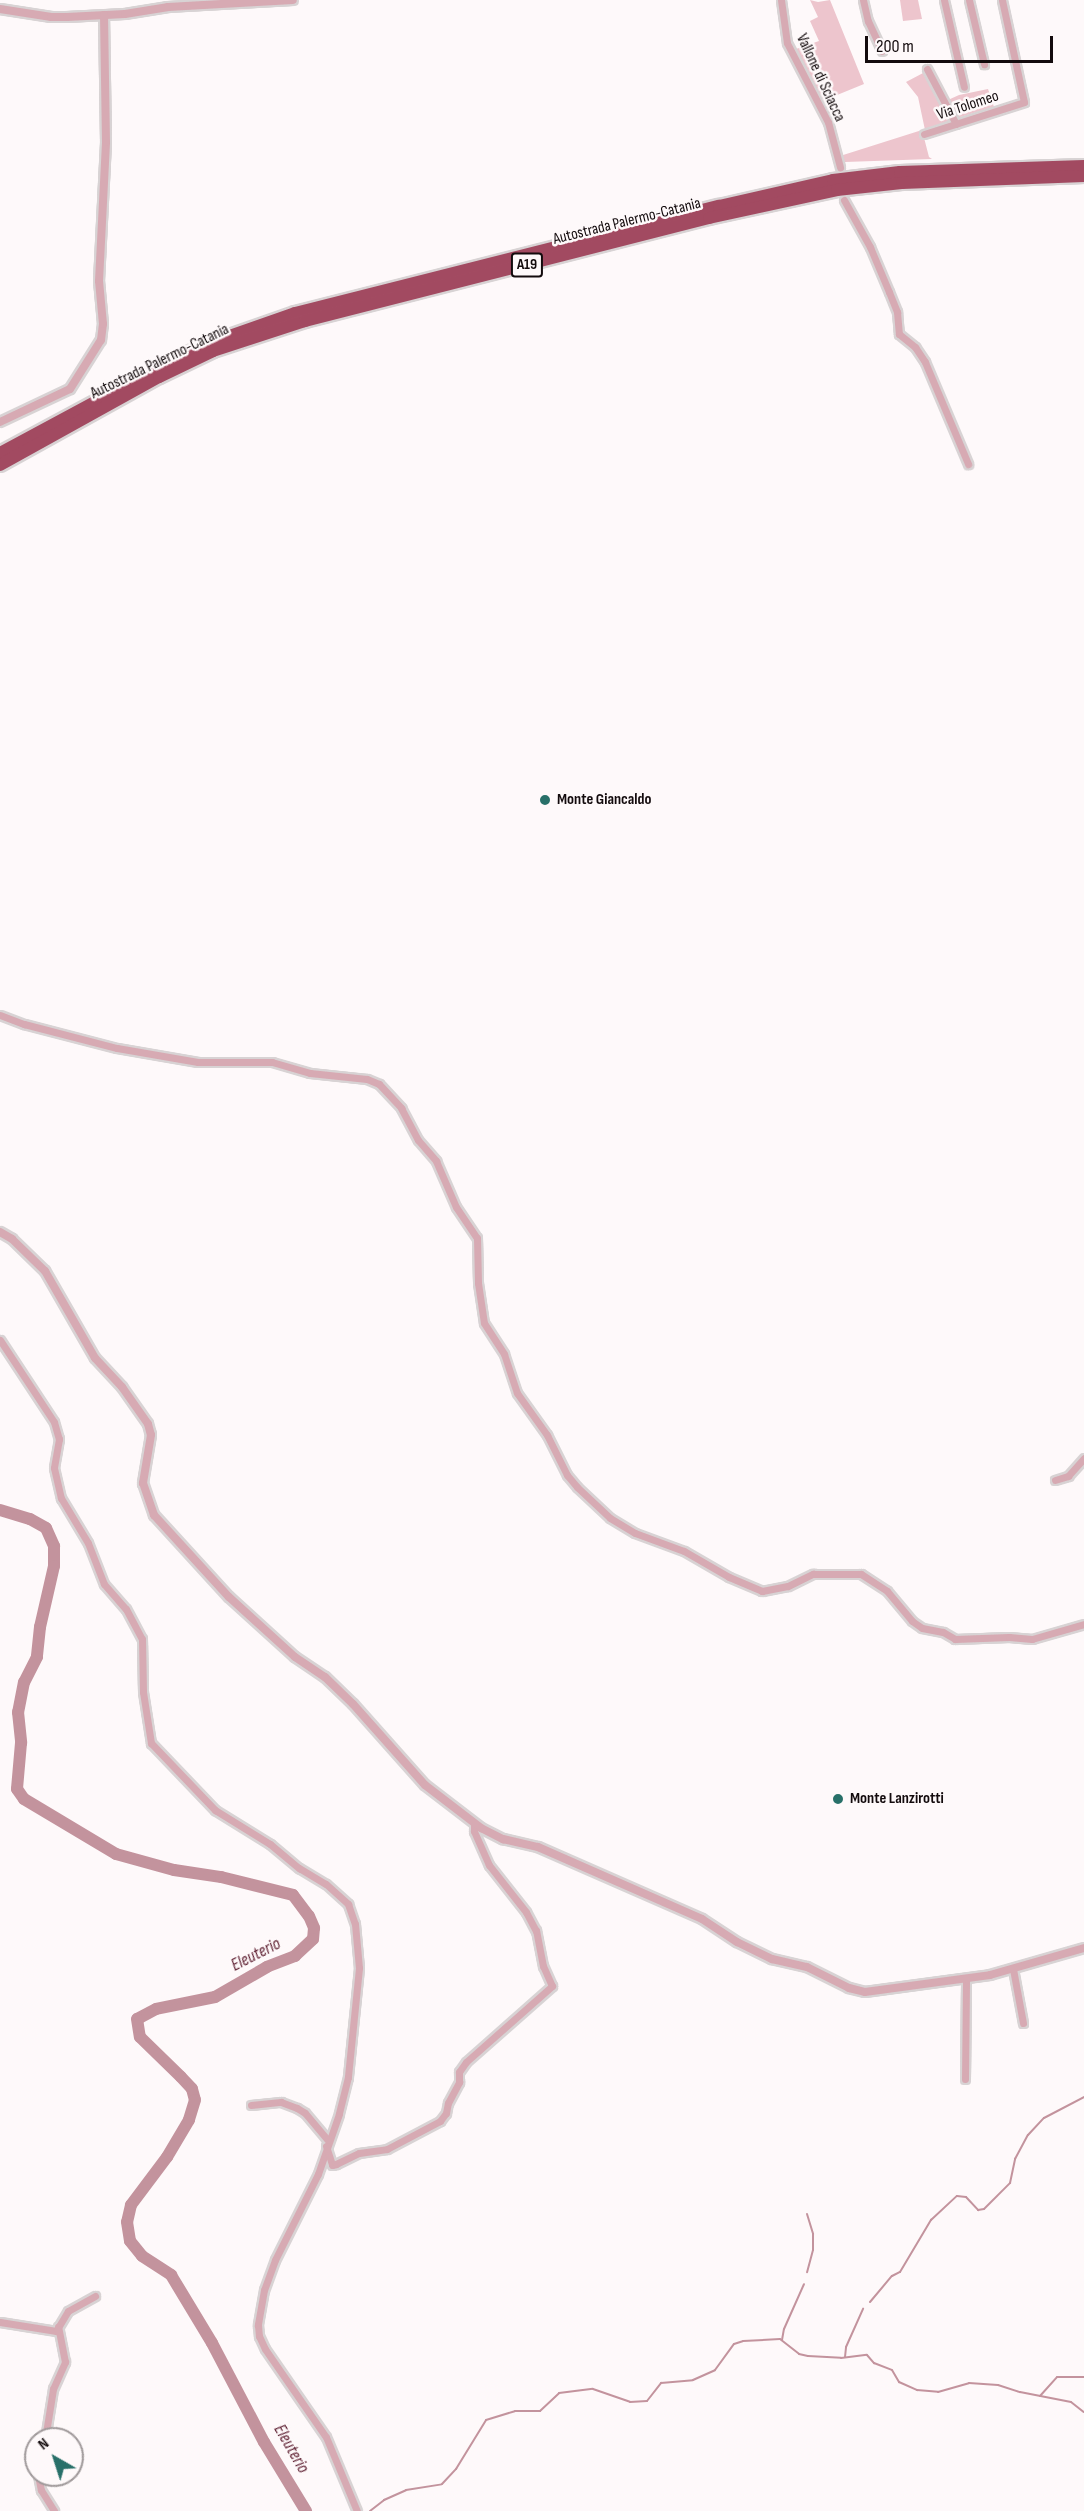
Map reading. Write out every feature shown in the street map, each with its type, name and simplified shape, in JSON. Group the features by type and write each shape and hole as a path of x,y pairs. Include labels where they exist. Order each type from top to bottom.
{"highway":[{"name":"Autostrada Palermo-Catania","path":"0,453 207,344 306,310 719,206 833,180 900,172 1084,166"},
{"name":"Autostrada Palermo-Catania","path":"0,465 159,377 213,351 305,321 709,218 837,190 902,183 1084,176"}],"street":[{"path":"0,9 51,17 293,0"},
{"name":"Vallone di Sciacca","path":"781,0 787,44 828,122 840,167"},
{"path":"863,0 868,21 882,51"},
{"path":"944,0 964,87"},
{"path":"969,0 984,64"},
{"name":"Via Tolomeo","path":"924,134 1024,102 1002,0"},
{"path":"0,423 70,388 101,340 104,324 99,281 105,153 104,15"},
{"path":"927,69 956,124"},
{"path":"844,200 870,246 889,292 897,312 899,334 915,347 925,362 968,464"},
{"path":"0,1015 14,1022 117,1048 198,1062 272,1062 310,1073 367,1079 379,1084 401,1108 418,1140 436,1161 456,1207 477,1238 478,1283 484,1323 504,1354 517,1393 547,1435 567,1475 577,1487 610,1518 635,1533 684,1551 729,1577 762,1591 788,1586 813,1574 861,1574 888,1591 912,1621 922,1628 943,1632 955,1639 1009,1637 1032,1639 1084,1624"},
{"path":"0,1232 12,1239 45,1271 90,1350 122,1387 148,1424 150,1435 143,1483 146,1498 159,1522 236,1603 295,1657 326,1677 425,1785 474,1823 502,1839 538,1847 702,1918 751,1950 772,1959 807,1967 849,1988 880,1992 966,1979 1013,1970 1084,1948"},
{"path":"0,1340 54,1422 59,1439 54,1468 61,1498 88,1543 104,1584 126,1610 142,1639 143,1692 151,1743 214,1810 270,1844 299,1868 326,1884 348,1904 355,1924 359,1968 352,2056 339,2114 318,2174 264,2290 259,2336 326,2437 357,2511"},
{"path":"1055,1480 1068,1476 1084,1458"},
{"path":"251,2105 281,2102 305,2113 327,2143 332,2165 359,2153 387,2149 440,2121 446,2113 459,2082 459,2072 466,2062 552,1986 543,1966 536,1931 526,1912 489,1864 474,1831 474,1823"},
{"path":"1013,1970 1023,2023"},
{"path":"965,2079 966,1979"},
{"path":"0,2322 56,2331 68,2312 95,2296"},
{"path":"47,2427 52,2389 65,2362 58,2327"},
{"path":"40,2487 54,2511"}],"shaded area":[{"path":"810,0 818,2 830,0 864,84 820,102 817,97 820,96 819,92 815,92 793,50 819,41 810,21 818,17"},
{"path":"900,0 918,0 922,19 903,21"},
{"path":"925,72 951,122 925,130 918,97 906,82"},
{"path":"988,89 994,107 957,118 948,100 959,95"},
{"path":"922,130 929,157 932,159 845,162 843,165 840,156"}],"waterway":[{"name":"Eleuterio","path":"0,1510 30,1519 46,1528 54,1546 54,1566 40,1627 37,1657 24,1682 18,1712 21,1743 17,1789 24,1799 116,1854 174,1870 221,1877 293,1895 309,1916 314,1928 313,1939 295,1956 267,1967 215,1997 156,2009 137,2019 140,2037 192,2089 195,2100 189,2120 167,2157 131,2205 127,2222 130,2241 142,2256 171,2275 212,2343 264,2442 306,2511"},
{"path":"870,2302 892,2276 900,2272 931,2220 957,2196 966,2197 978,2210 984,2209 1010,2183 1015,2159 1028,2135 1044,2118 1084,2097"},
{"path":"807,2214 813,2234 813,2250 807,2272"},
{"path":"782,2340 784,2329 804,2284"},
{"path":"845,2357 846,2347 863,2309"},
{"path":"370,2511 384,2500 406,2490 442,2484 456,2469 486,2420 515,2411 540,2411 559,2393 593,2389 630,2402 647,2401 661,2383 693,2380 715,2370 734,2344 743,2341 780,2339 799,2354 808,2356 841,2358 867,2355 874,2363 892,2370 899,2382 917,2390 938,2392 969,2383 998,2385 1020,2392 1071,2402 1084,2412"},
{"path":"1040,2396 1057,2377 1084,2377"}],"place":[{"name":"Monte Giancaldo","path":"545,800"},
{"name":"Monte Lanzirotti","path":"838,1799"}]}
